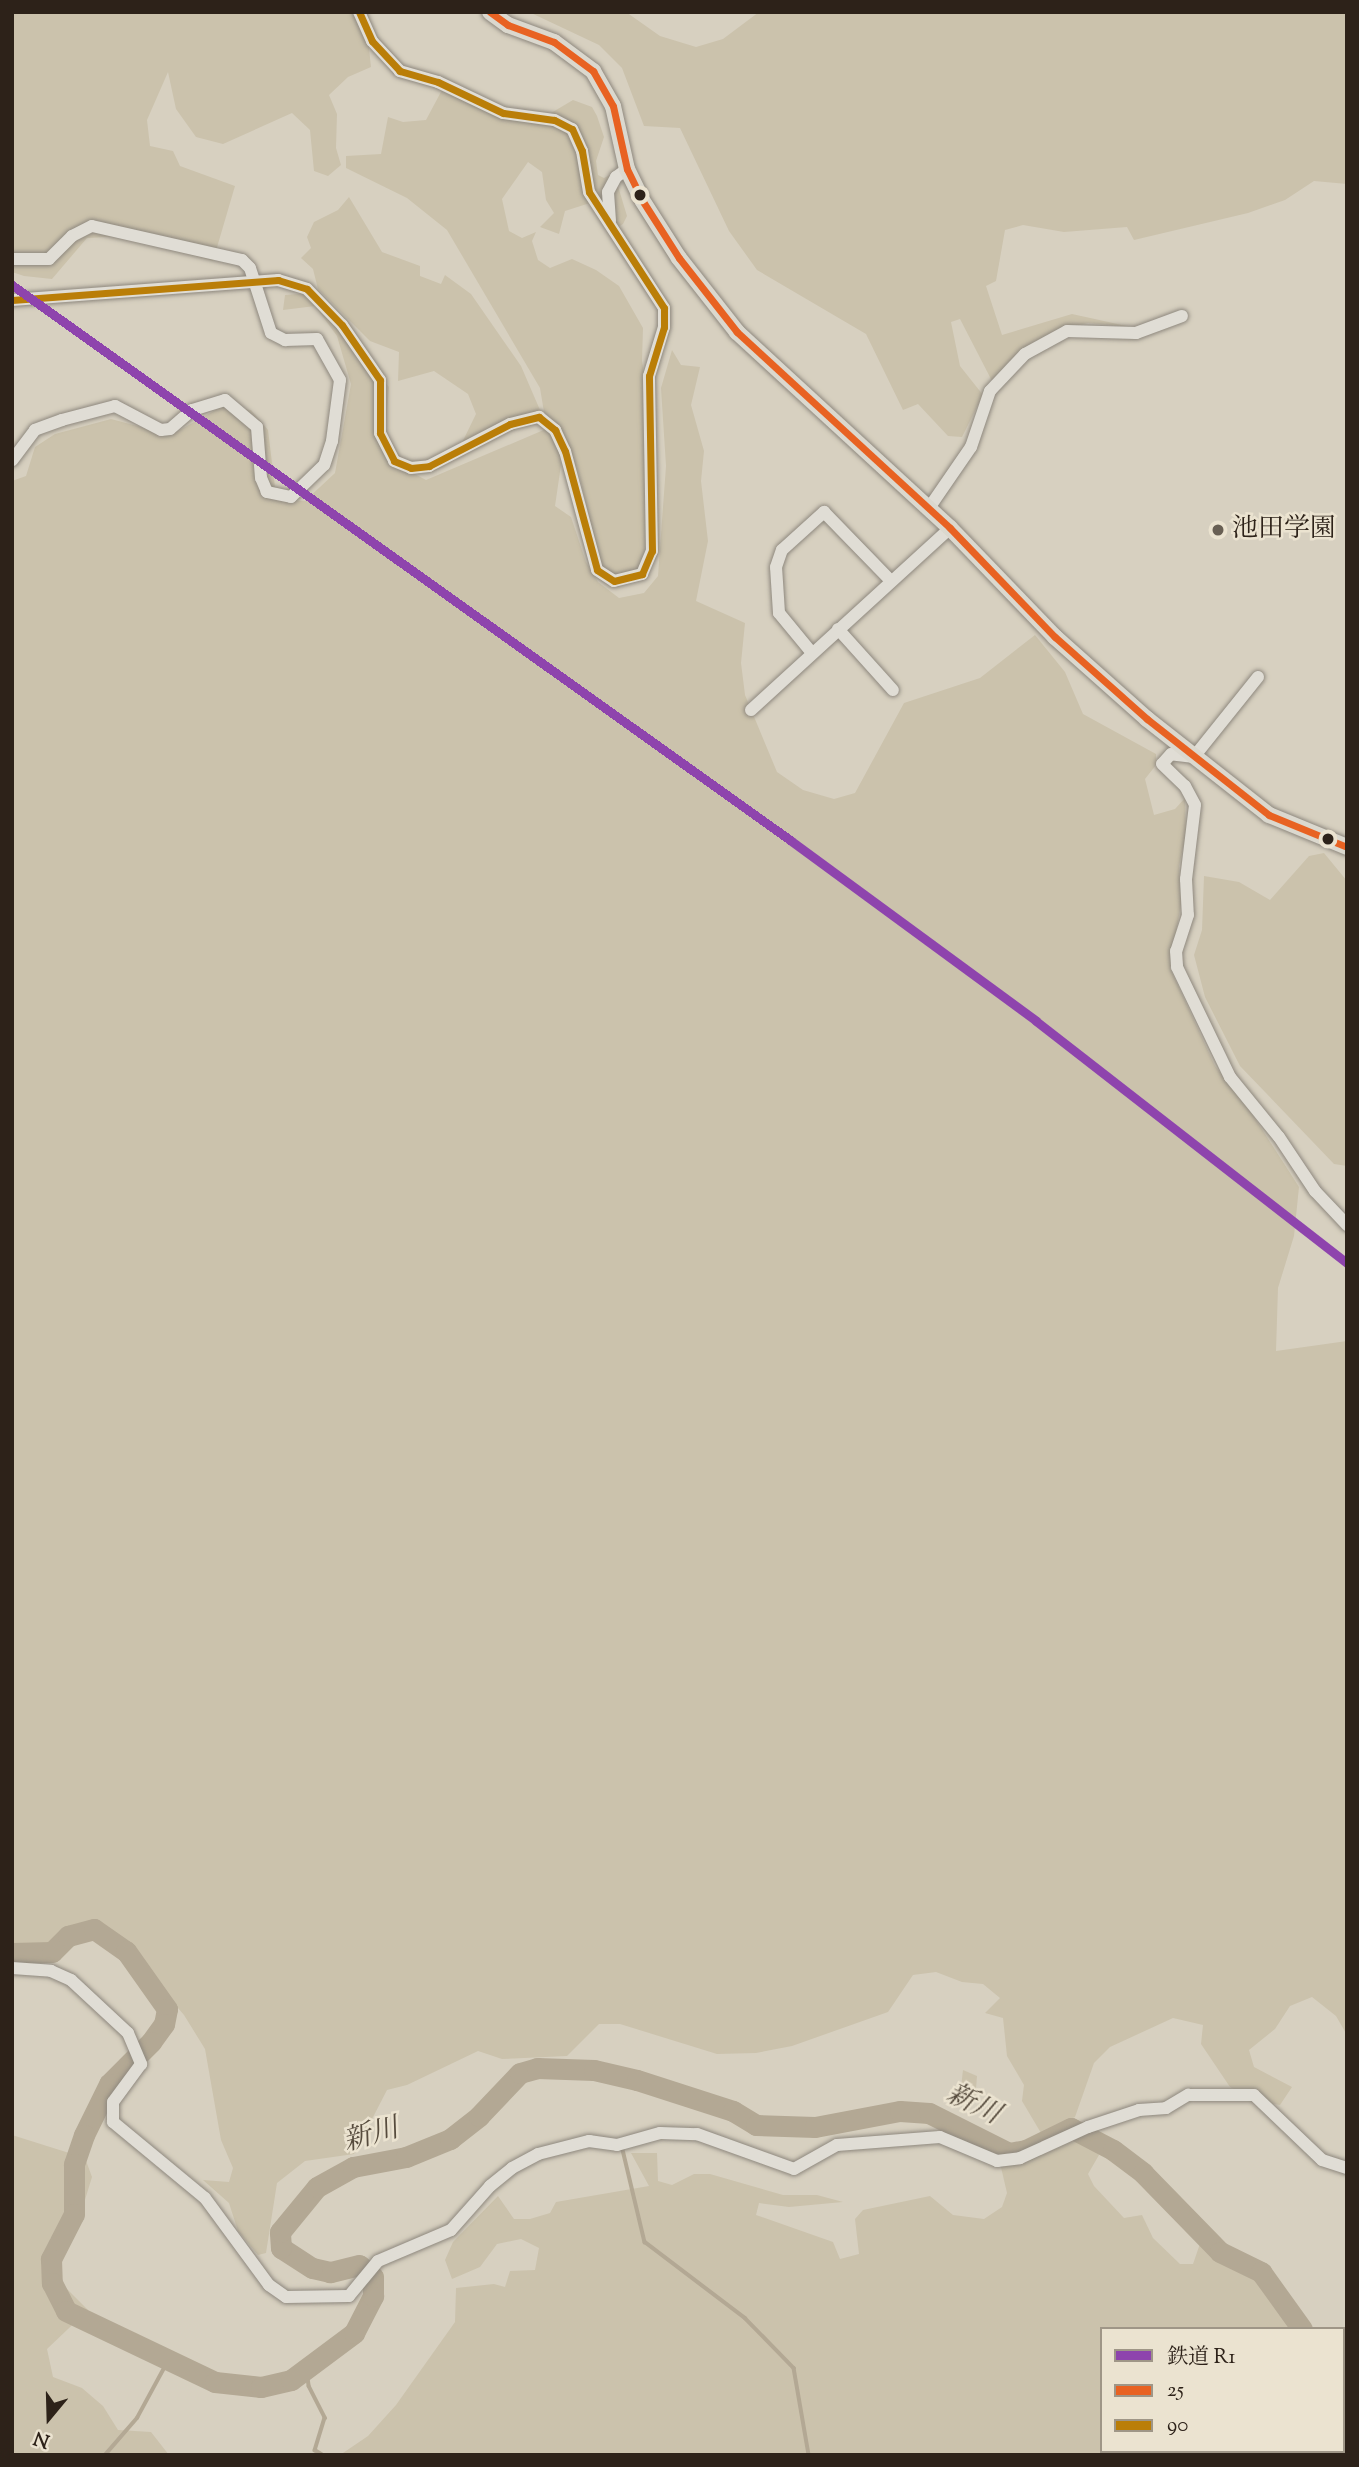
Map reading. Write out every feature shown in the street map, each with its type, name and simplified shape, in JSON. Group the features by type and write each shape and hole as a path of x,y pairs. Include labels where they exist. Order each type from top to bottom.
{"main road":[{"path":"490,12 508,25 554,41 593,71 613,106 627,169 657,227 737,332 950,528 1055,638 1194,757 1269,815 1347,847"}],"street":[{"path":"12,300 278,280 307,289 342,326 380,380 380,433 394,461 403,466 429,466 510,424 539,417 549,424 575,478 597,570 624,581 642,574 652,551 649,376 665,318 658,297 636,270 610,221 589,192 582,151 572,129 554,120 495,110 438,82 400,71 372,41 359,12"},
{"path":"610,221 608,192 616,177 627,169"},
{"path":"12,259 50,260 72,236 92,226 242,260 255,282 271,333 285,340 317,339 340,380 332,441 324,465 298,494 285,499 267,492 261,478 257,427 250,416 225,400 192,410 170,429 152,429 115,406 62,420 35,430 12,460"},
{"path":"929,508 971,447 990,391 1025,354 1067,331 1136,333 1182,316"},
{"path":"812,653 779,614 776,567 782,551 816,519 824,512 891,582"},
{"path":"751,709 950,528"},
{"path":"838,629 893,690"},
{"path":"1258,677 1194,757 1171,754 1162,764 1185,786 1195,805 1186,879 1188,915 1176,951 1177,967 1230,1077 1279,1137 1314,1191 1347,1225"},
{"path":"12,1968 51,1971 71,1980 128,2033 141,2064 113,2102 113,2122 205,2198 269,2285 286,2297 349,2296 378,2261 451,2230 513,2168 538,2154 589,2141 617,2145 660,2133 697,2134 794,2169 836,2145 940,2137 997,2161 1020,2158 1088,2127 1139,2110 1166,2108 1188,2095 1254,2095 1322,2160 1347,2168"}],"shaded area":[{"path":"12,12 365,12 371,67 348,77 329,95 337,114 336,148 341,165 328,176 314,171 310,130 292,113 223,144 196,137 176,109 168,72 147,120 150,146 173,151 180,166 235,186 213,261 126,236 87,238 52,279 24,276 12,272"},
{"path":"529,12 626,12 660,36 696,47 723,39 759,12 1347,12 1347,184 1314,181 1285,200 1248,213 1134,240 1127,227 1064,232 1023,225 1005,230 996,281 986,286 1002,335 1072,314 1131,327 1088,323 1066,328 992,381 960,319 951,322 960,366 983,395 962,437 948,436 918,404 903,410 866,334 757,270 729,231 680,128 644,126 622,68 599,45"},
{"path":"442,90 541,119 573,100 592,107 597,116 604,137 596,161 598,175 604,178 614,173 627,216 623,224 617,228 590,203 565,211 559,234 540,227 554,213 546,200 542,172 528,162 502,199 509,231 522,238 536,232 532,241 538,260 550,268 572,259 596,270 619,286 643,328 642,361 655,449 645,555 637,571 615,576 606,573 600,563 579,474 561,429 544,412 540,388 447,230 407,198 346,168 346,156 381,154 388,117 403,122 426,120"},
{"path":"349,197 382,252 420,266 420,276 441,284 445,275 471,294 521,366 543,417 456,455 476,414 468,394 434,371 398,381 399,352 370,341 318,289 313,269 301,258 311,248 307,237 314,222 338,210"},
{"path":"311,293 389,387 384,448 394,463 426,480 546,429 559,442 561,465 555,506 571,517 586,562 598,582 619,598 644,593 658,576 666,466 661,388 672,350 681,365 700,367 691,405 704,451 701,481 708,541 696,601 745,623 741,663 745,695 777,772 803,790 834,799 855,793 904,703 980,678 1035,635 1065,672 1083,714 1156,754 1156,765 1145,779 1154,815 1175,809 1185,798 1186,834 1179,866 1181,904 1170,968 1215,1066 1247,1106 1299,1187 1294,1236 1278,1288 1276,1351 1347,1341 1347,2035 1336,2016 1312,1997 1290,2006 1275,2029 1249,2050 1254,2067 1292,2087 1280,2105 1260,2102 1230,2087 1201,2044 1203,2025 1173,2018 1110,2047 1094,2063 1075,2117 1041,2133 1022,2101 1024,2085 1007,2056 1003,2018 985,2013 1000,1998 983,1984 962,1982 936,1972 913,1975 888,2012 792,2046 756,2053 717,2054 620,2024 599,2024 567,2056 502,2059 478,2051 407,2085 387,2090 354,2154 305,2161 277,2183 266,2253 258,2255 238,2231 229,2203 203,2180 229,2182 233,2168 221,2140 205,2049 184,2015 116,1936 94,1921 70,1929 45,1953 12,1959 12,481 26,476 35,447 55,434 111,419 171,435 221,407 251,410 268,430 275,487 290,500 305,501 335,473 351,384 337,336 315,306 283,310 285,295"},
{"path":"1324,853 1347,881 1347,1166 1334,1164 1240,1066 1205,997 1194,955 1202,930 1204,876 1239,882 1270,900 1309,856"},
{"path":"963,2070 977,2076 975,2103 960,2095"},
{"path":"1071,2134 1090,2135 1099,2155 1088,2174 1094,2186 1124,2218 1142,2215 1153,2238 1180,2264 1193,2264 1203,2235 1227,2251 1266,2267 1312,2327 1100,2327 1100,2453 1345,2453 1345,2424 1347,2455 340,2455 368,2436 396,2405 455,2322 456,2288 494,2284 505,2287 510,2271 535,2270 539,2248 521,2239 497,2244 480,2267 452,2279 445,2260 453,2242 498,2196 514,2219 530,2219 550,2213 556,2202 649,2186 631,2153 657,2153 658,2181 672,2185 694,2174 710,2174 783,2195 817,2195 843,2202 789,2207 759,2203 756,2215 833,2242 840,2259 859,2254 855,2219 863,2210 930,2196 953,2215 984,2219 1002,2207 1007,2193 1000,2163"},
{"path":"12,2135 85,2158 92,2177 84,2203 50,2239 60,2258 61,2283 88,2310 47,2349 53,2377 82,2388 103,2406 118,2430 151,2432 169,2455 12,2455"}],"waterway":[{"name":"新川","path":"12,1953 52,1952 68,1936 94,1929 126,1951 167,2009 164,2024 151,2042 109,2084 84,2135 74,2164 74,2214 51,2259 52,2283 66,2311 215,2382 261,2387 291,2380 354,2333 373,2296 373,2277 359,2265 330,2272 312,2268 281,2248 280,2232 317,2187 353,2167 406,2157 450,2139 479,2116 520,2073 537,2068 594,2070 637,2080 733,2111 756,2125 815,2127 900,2111 929,2113 1009,2153 1026,2150 1071,2128 1113,2150 1143,2173 1220,2252 1261,2272 1301,2327"},
{"path":"623,2150 645,2242 745,2318 794,2368 809,2455"},
{"path":"105,2455 137,2418 168,2361"},
{"path":"307,2371 309,2386 325,2418 315,2450 323,2455"}],"rail line":[{"name":"R1","path":"12,285 790,840 1036,1021 1347,1263"}],"transit line":[{"name":"90","path":"12,300 278,280 307,289 342,325 380,380 380,433 394,461 411,468 429,466 510,424 539,417 555,430 565,451 597,570 614,581 642,574 652,551 649,376 664,327 664,308 589,192 582,151 572,129 554,120 503,113 438,82 400,71 372,41 359,12"},
{"name":"25","path":"490,12 508,25 554,42 593,71 613,106 627,169 642,200 679,258 737,332 950,528 1055,637 1147,719 1269,815 1347,847"}],"place":[{"name":"池田学園","path":"1218,530"}]}
